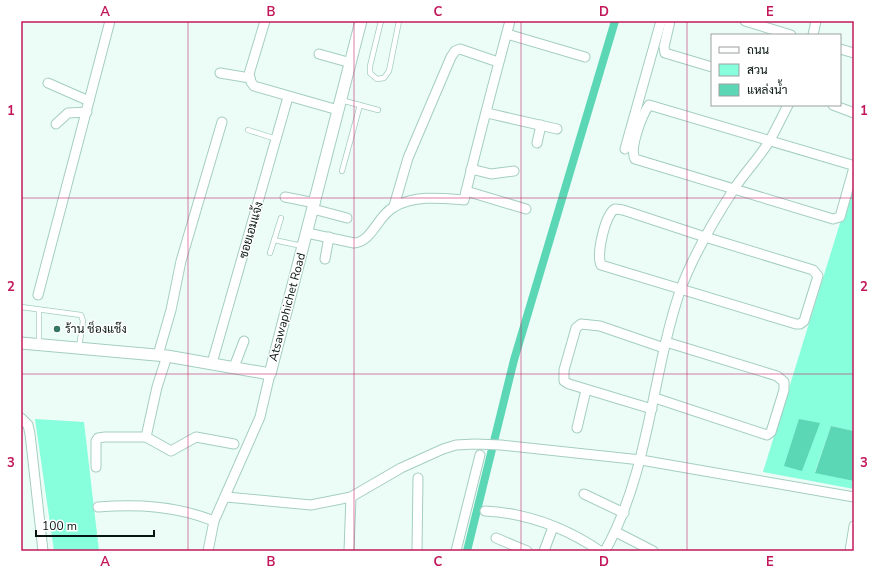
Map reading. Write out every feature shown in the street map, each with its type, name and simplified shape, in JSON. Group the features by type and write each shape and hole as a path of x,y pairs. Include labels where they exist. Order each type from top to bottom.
{"street":[{"path":"38,295 110,21"},
{"path":"264,21 249,74 254,86 288,97 340,105"},
{"name":"Atsawaphichet Road","path":"21,343 163,356 212,363 270,374 361,21"},
{"path":"307,233 360,243 394,206 416,199 464,200 487,113 498,62 510,21"},
{"path":"625,149 661,21"},
{"path":"670,21 664,47 665,53 711,67"},
{"path":"745,21 788,34"},
{"path":"813,34 816,21"},
{"path":"507,34 585,57"},
{"path":"394,206 408,158 451,57 455,51 460,49 498,62"},
{"path":"841,50 854,54"},
{"path":"319,54 351,63"},
{"path":"220,73 250,78"},
{"path":"48,83 89,101"},
{"name":"ซอยเอมแจ้ง","path":"212,363 288,97"},
{"path":"649,105 769,141 852,165 854,168 840,217 833,219 635,159 633,155 642,118 649,105"},
{"path":"605,551 616,532 624,513 641,460 665,345 681,290 705,237 734,189 769,141 787,106"},
{"path":"836,106 854,112"},
{"path":"56,124 68,113 87,112"},
{"path":"487,113 557,129"},
{"path":"146,437 157,388 181,261 222,122"},
{"path":"537,143 541,125"},
{"path":"471,169 491,174 514,170"},
{"path":"466,191 526,209"},
{"path":"286,196 347,218"},
{"path":"615,209 623,210 816,272 817,280 804,321 800,324 681,290 601,266 599,252 607,219 611,211 615,209"},
{"path":"325,258 329,238"},
{"path":"652,409 586,390 568,384 564,381 563,377 576,328 581,324 600,326 776,376 784,382 784,390 771,432 767,435 655,398"},
{"path":"234,367 244,341"},
{"path":"208,551 214,521 226,497 252,435 263,404 270,374"},
{"path":"577,428 586,390"},
{"path":"21,418 28,425 30,434 43,551"},
{"path":"96,467 94,446 98,438 146,437 171,451 196,438 234,444"},
{"path":"226,497 311,505 351,497 401,468 443,449 456,445 475,444 501,445 641,460 854,497"},
{"path":"456,551 480,455"},
{"path":"418,478 418,551"},
{"path":"584,494 624,513"},
{"path":"349,551 351,497"},
{"path":"98,507 124,505 171,508 196,514 214,521"},
{"path":"485,511 506,512 528,517 572,534 600,551"},
{"path":"850,551 854,526"},
{"path":"544,551 553,527"},
{"path":"616,532 654,551"},
{"path":"496,538 527,551"}],"lane":[{"path":"382,21 370,66 370,74 376,79 384,78 388,72 399,21"},
{"path":"340,105 360,105 378,110"},
{"path":"342,170 360,105"},
{"path":"248,130 276,139"},
{"path":"270,252 281,218"},
{"path":"274,240 304,246"},
{"path":"21,307 79,314 83,317 79,348"},
{"path":"39,310 39,345"}],"green space":[{"path":"854,178 854,431 831,426 815,472 854,481 854,489 763,472"},
{"path":"35,419 84,422 99,551 54,551"}],"water":[{"path":"799,419 820,423 802,471 784,466"},
{"path":"831,426 854,431 854,481 815,473"}],"waterway":[{"path":"467,551 514,360 615,21"}],"place":[{"name":"ร้าน ช็องแช๊ง","path":"57,329"}]}
